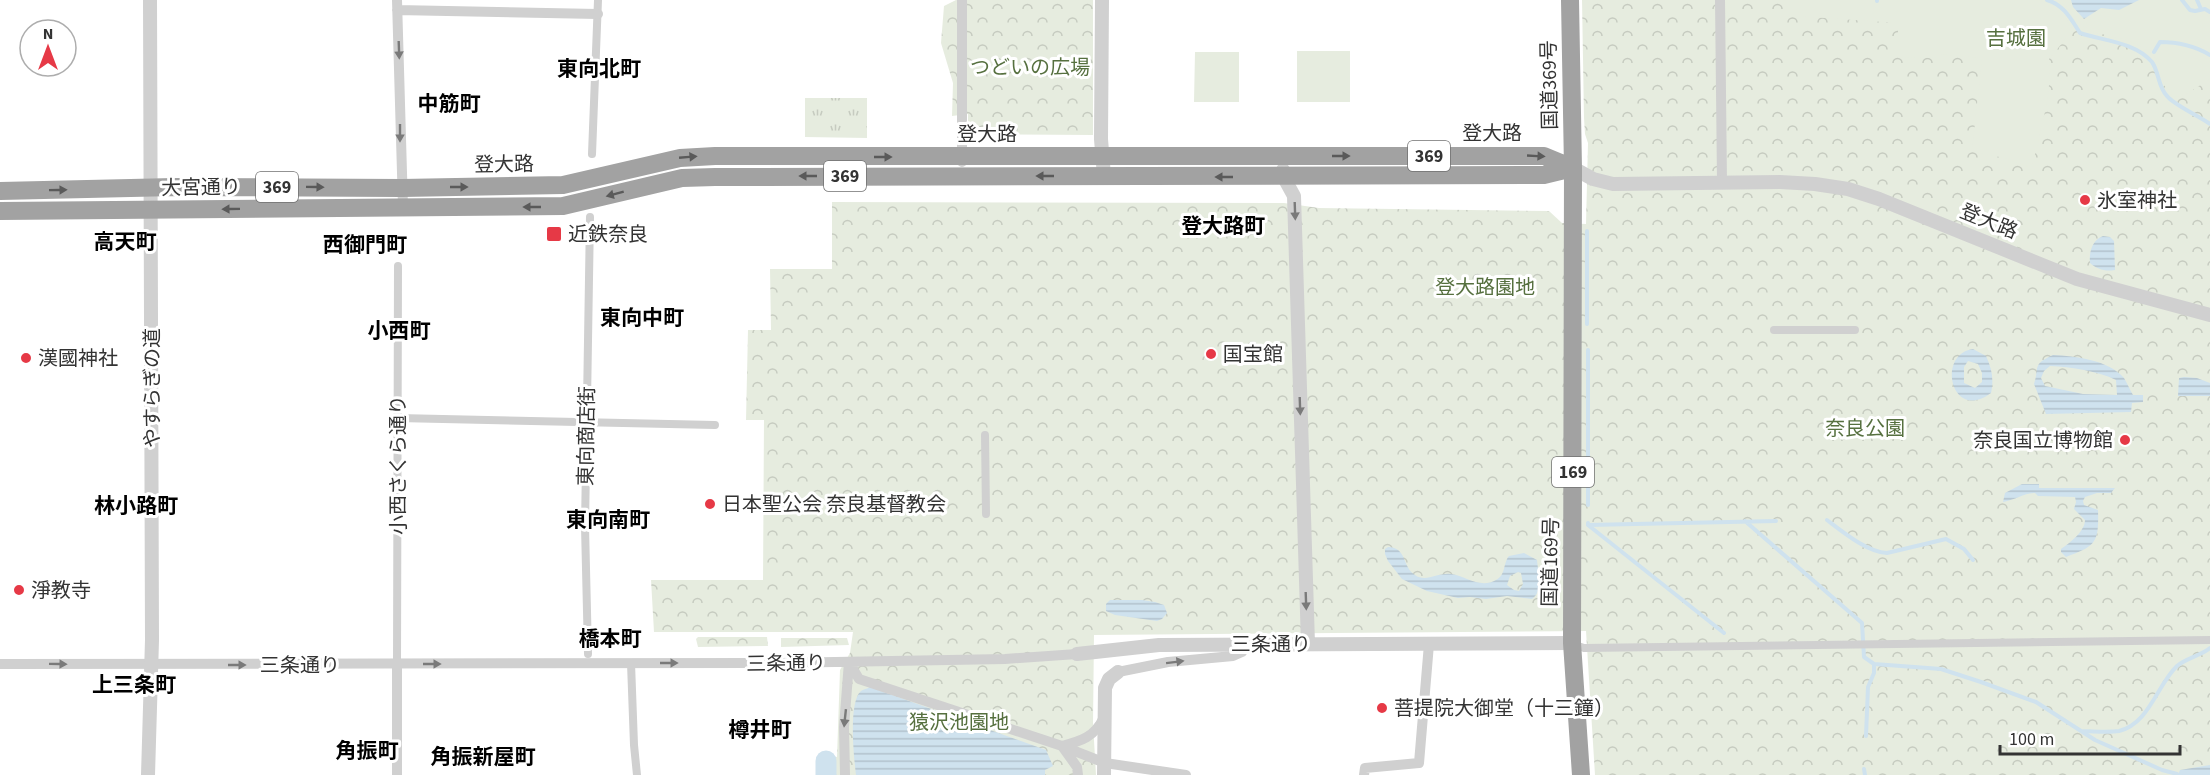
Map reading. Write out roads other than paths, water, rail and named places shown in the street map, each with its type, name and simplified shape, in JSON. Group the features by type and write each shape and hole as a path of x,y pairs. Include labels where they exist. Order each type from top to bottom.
{"highway":[{"name":"国道369号","path":"1570,0 1574,168"},
{"name":"登大路","path":"402,188 563,185 680,158 715,156 1544,156 1574,168"},
{"path":"715,156 716,177"},
{"name":"369","path":"403,207 563,207 682,178 1545,175 1574,168"},
{"name":"国道169号","path":"1574,168 1572,643 1581,775"},
{"name":"大宮通り","path":"0,191 152,188 402,188"},
{"name":"大宮通り","path":"0,211 403,207"}],"street":[{"name":"やすらぎの道","path":"148,775 152,665 150,0"},
{"path":"592,153 598,0"},
{"path":"953,176 960,168 963,157 963,0"},
{"path":"1102,0 1101,139 1104,176"},
{"path":"1720,0 1722,182"},
{"path":"403,207 397,5 597,14"},
{"path":"1282,156 1283,176 1294,196 1308,644"},
{"name":"登大路","path":"1574,168 1593,179 1613,184 1804,183 1848,189 1879,199 2077,279 2210,315"},
{"name":"東向商店街","path":"588,654 585,526 590,218"},
{"name":"小西さくら通り","path":"397,664 398,266"},
{"path":"1774,330 1855,330"},
{"path":"398,418 715,425"},
{"path":"985,435 986,514"},
{"path":"1572,643 1584,648 2210,640"},
{"name":"三条通り","path":"0,664 849,662 1005,659 1159,645 1572,643"},
{"path":"1364,775 1365,768 1419,763 1429,644"},
{"path":"1105,769 1105,688 1109,679 1118,672 1168,662 1233,656 1242,652 1247,645"},
{"path":"849,662 859,679 1062,746 1105,769 1186,775"},
{"path":"845,775 844,727 849,662"},
{"path":"631,663 634,745 638,775"},
{"path":"397,664 397,775"},
{"path":"1062,746 1088,738 1099,728 1105,714"},
{"path":"1062,746 1077,767 1078,775"}],"water":[{"path":"2071,0 2139,0 2119,10 2101,8 2084,19 2073,7"},
{"path":"2103,236 2110,237 2114,241 2115,270 2101,270 2090,263 2092,247 2096,240"},
{"path":"1973,349 1986,356 1992,374 1991,393 1977,400 1966,399 1958,394 1953,384 1952,373 1955,362 1962,354","holes":["1968,361 1978,364 1982,373 1982,382 1975,388 1964,383 1964,367"]},
{"path":"2053,355 2091,360 2110,367 2124,378 2133,395 2143,395 2143,402 2132,403 2131,412 2046,414 2034,384 2039,364","holes":["2050,366 2075,368 2116,380 2117,395 2083,394 2045,386 2041,378"]},
{"path":"2179,378 2197,378 2210,383 2210,396 2178,396"},
{"path":"2022,484 2039,484 2039,488 2115,488 2111,493 2097,493 2085,497 2084,505 2098,510 2098,530 2090,546 2066,557 2061,549 2080,532 2085,520 2074,509 2075,497 2038,496 2035,493 2003,502 2005,493"},
{"path":"1388,547 1398,550 1411,571 1419,577 1428,578 1451,574 1479,583 1499,578 1509,556 1524,553 1537,560 1538,591 1532,599 1507,596 1486,599 1458,598 1427,591 1402,579 1388,561 1385,549","holes":["1521,573 1523,584 1519,591 1507,585 1510,576"]},
{"path":"1110,600 1155,602 1164,605 1167,613 1157,621 1115,615 1106,611 1106,604"},
{"path":"870,687 1046,750 1053,766 1045,770 1045,775 856,775 854,706 861,691"},
{"path":"2210,765 2210,775 2178,775 2180,770"}],"waterway":[{"path":"2047,0 2063,9 2080,33 2128,46 2145,55 2152,62 2167,96 2210,124"},
{"path":"2182,0 2190,10 2205,9 2210,12"},
{"path":"2197,0 2201,9"},
{"path":"2154,52 2160,42 2166,42 2192,47 2210,55"},
{"path":"1587,231 1587,324"},
{"path":"1588,350 1588,505"},
{"path":"1827,520 1856,541 1879,552 1887,553 1946,539 1964,549 1973,560"},
{"path":"1745,521 1862,623 1864,657 1874,664 1874,673 1868,687 1866,736"},
{"path":"1588,523 1588,525 1776,521"},
{"path":"1588,525 1724,633"},
{"path":"2081,731 2114,732 2129,727 2138,721 2177,666 2210,648"},
{"path":"1874,664 1941,669 1981,682 2036,702 2095,740 2162,770 2177,774"},
{"path":"826,761 826,775"},
{"path":"1864,769 1865,775"}],"place":[{"name":"氷室神社","path":"2085,200"},
{"name":"近鉄奈良","path":"554,234"},
{"name":"国宝館","path":"1211,354"},
{"name":"漢國神社","path":"26,358"},
{"name":"奈良国立博物館","path":"2125,440"},
{"name":"日本聖公会 奈良基督教会","path":"710,504"},
{"name":"淨教寺","path":"19,590"},
{"name":"菩提院大御堂（十三鐘）","path":"1382,708"}],"district":[{"name":"東向北町","path":"599,69"},
{"name":"中筋町","path":"449,104"},
{"name":"登大路町","path":"1223,226"},
{"name":"高天町","path":"125,242"},
{"name":"西御門町","path":"365,245"},
{"name":"東向中町","path":"642,318"},
{"name":"小西町","path":"399,331"},
{"name":"林小路町","path":"136,506"},
{"name":"東向南町","path":"608,520"},
{"name":"橋本町","path":"610,639"},
{"name":"上三条町","path":"134,685"},
{"name":"樽井町","path":"760,730"},
{"name":"角振町","path":"367,751"},
{"name":"角振新屋町","path":"483,757"}],"park label":[{"name":"吉城園","path":"2016,38"},
{"name":"つどいの広場","path":"1030,67"},
{"name":"登大路園地","path":"1485,287"},
{"name":"奈良公園","path":"1865,428"},
{"name":"猿沢池園地","path":"959,722"}]}
